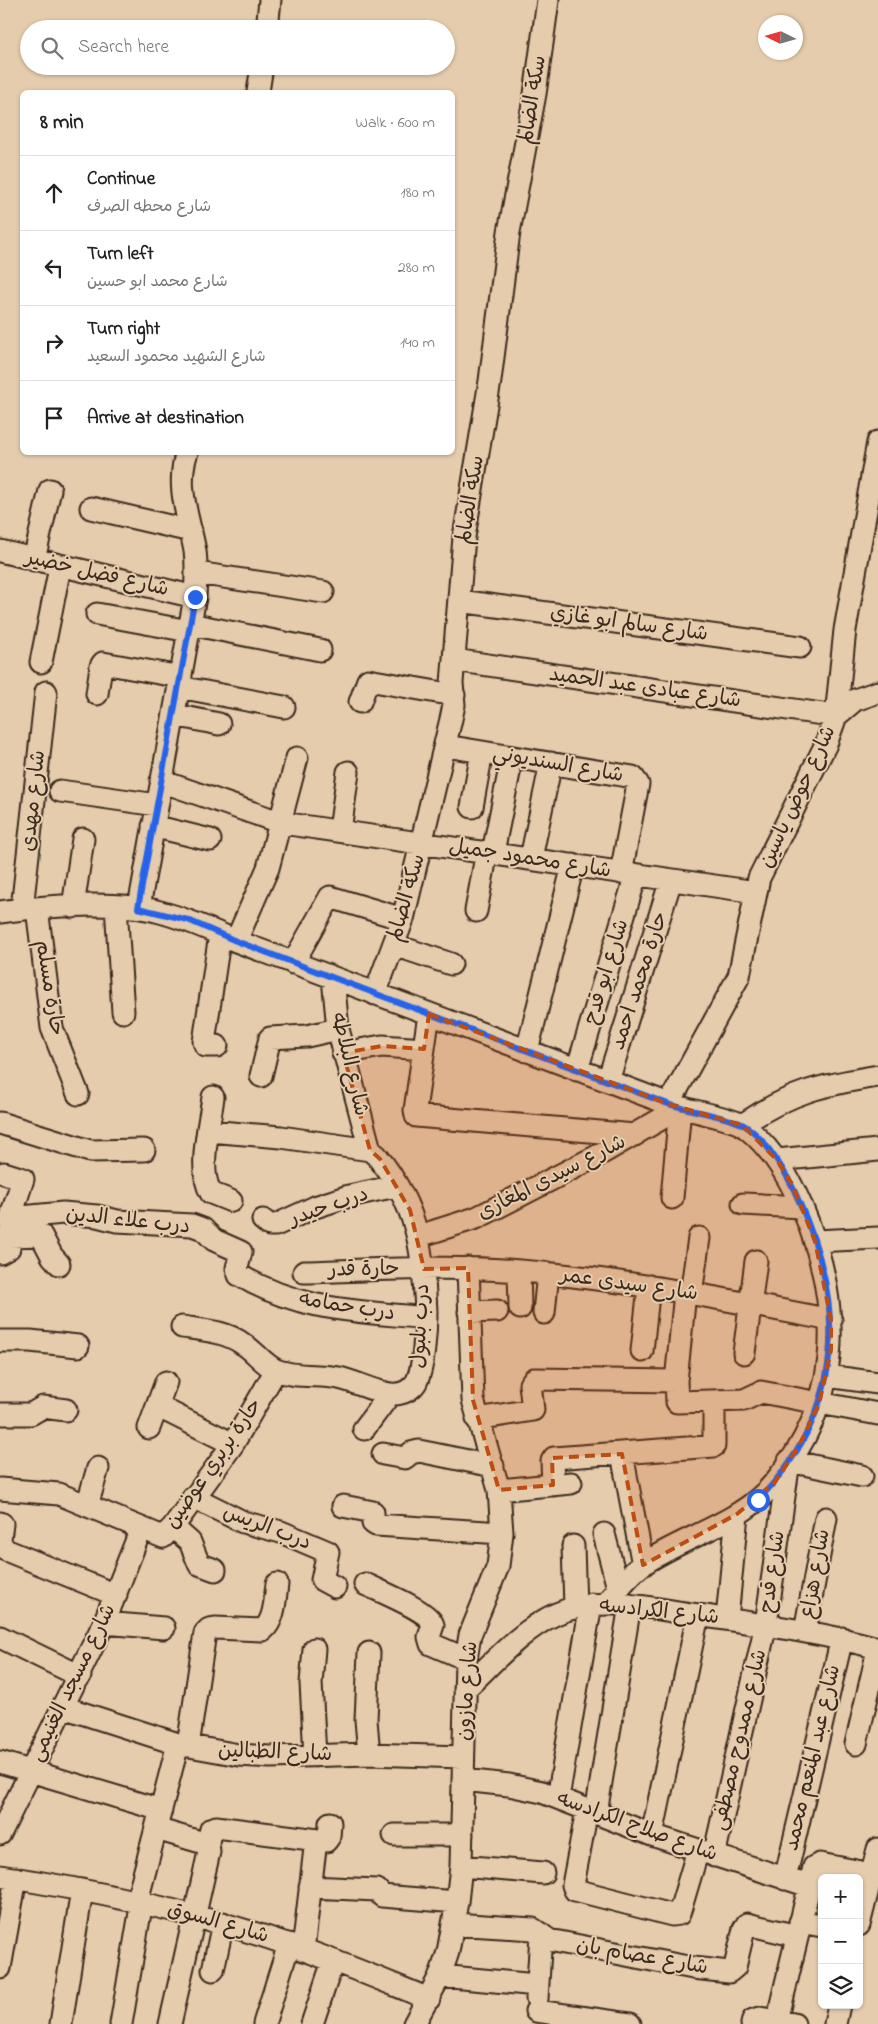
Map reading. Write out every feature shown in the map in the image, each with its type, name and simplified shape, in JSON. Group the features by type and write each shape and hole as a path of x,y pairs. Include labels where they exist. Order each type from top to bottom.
{"street":[{"path":"267,20 270,0"},
{"name":"سكة الضالم","path":"375,994 403,919 446,746 454,695 452,682 464,537 490,382 510,232 536,94 548,0"},
{"path":"258,90 261,75"},
{"name":"شارع حوض ياسين","path":"674,1106 739,976 759,878 826,744 836,716 846,630 878,442"},
{"path":"138,908 195,597 197,573 191,531 184,508 182,483 187,455"},
{"path":"34,560 50,490"},
{"path":"91,508 191,531"},
{"name":"شارع فضل خضير","path":"0,551 60,567 195,597"},
{"path":"41,662 60,567"},
{"path":"197,573 323,592"},
{"name":"شارع سالم ابو غازي","path":"459,601 800,647"},
{"path":"97,614 320,650"},
{"name":"شارع عبادى عبد الحميد","path":"454,660 836,716"},
{"path":"97,694 103,663 284,707"},
{"path":"360,702 368,680 454,695"},
{"name":"شارع مهدى","path":"29,909 46,692"},
{"path":"836,716 855,700 878,692"},
{"path":"174,715 219,724"},
{"name":"شارع السنديوني","path":"446,746 633,777 638,784 628,874"},
{"path":"472,807 482,752"},
{"path":"217,1046 206,1046 204,1042 228,938 268,868 282,822 297,758"},
{"path":"531,858 551,763"},
{"path":"340,830 348,772"},
{"path":"476,911 509,773"},
{"name":"شارع محمود جميل","path":"161,781 282,822 756,892"},
{"path":"60,791 157,805"},
{"path":"153,826 210,840"},
{"path":"73,907 83,839"},
{"path":"527,1051 573,865"},
{"name":"شارع ابو قدح","path":"577,1070 628,874"},
{"name":"حارة محمد احمد","path":"608,1081 671,880"},
{"path":"293,963 330,897 403,919"},
{"path":"0,912 116,906 138,908 188,920 293,963 674,1106 742,1125 778,1160 802,1207 815,1241 826,1282 832,1320 831,1350 827,1376 819,1404 807,1432 789,1461 775,1482 758,1500 737,1514 643,1565 604,1602 558,1798"},
{"path":"116,906 123,1012"},
{"name":"حارة مسلم","path":"29,909 52,1028 78,1094"},
{"path":"394,945 451,964"},
{"name":"شارع البلاطه","path":"333,978 338,1029 343,1053 370,1150"},
{"path":"429,1014 415,1110 416,1116 635,1135"},
{"path":"261,1076 270,1038 307,1036 338,1029"},
{"path":"343,1053 382,1046 424,1049"},
{"path":"742,1125 768,1107 795,1094 824,1085 878,1076"},
{"path":"213,1097 205,1177 211,1194 230,1201"},
{"path":"672,1198 674,1106"},
{"name":"شارع سيدى المغازى","path":"419,1236 484,1214 635,1135 674,1106"},
{"path":"0,1123 90,1151 144,1150"},
{"path":"208,1132 281,1137 370,1150"},
{"name":"درب بلبول","path":"182,1326 232,1337 276,1370 341,1379 390,1394 407,1391 419,1380 426,1318 424,1269 419,1236 410,1210 380,1160 370,1150"},
{"path":"778,1160 878,1150"},
{"path":"4,1173 23,1178 7,1236 41,1235 52,1256 60,1264"},
{"name":"درب حيدر","path":"263,1220 269,1225 276,1225 349,1196 396,1186"},
{"path":"744,1204 802,1207"},
{"name":"درب علاء الدين","path":"7,1236 63,1213 117,1220 192,1225 202,1229 214,1240 241,1252 237,1268 242,1276"},
{"path":"699,1238 688,1294 676,1381 677,1402 748,1400 758,1392 878,1414"},
{"path":"815,1241 878,1238"},
{"path":"744,1353 756,1262"},
{"name":"شارع سيدى عمر","path":"424,1269 468,1268 548,1273 649,1286 832,1320"},
{"name":"شارع مازون","path":"414,2024 440,1976 454,1924 461,1866 466,1659 470,1635 498,1566 502,1533 499,1490 494,1466 477,1419 471,1381 468,1268"},
{"name":"حارة قدر","path":"304,1272 424,1269"},
{"path":"519,1271 520,1308"},
{"path":"544,1313 548,1273"},
{"name":"درب حمامه","path":"242,1276 294,1300 315,1306 426,1318"},
{"path":"642,1351 649,1286"},
{"path":"469,1312 497,1311"},
{"path":"0,1341 30,1340 78,1346"},
{"name":"حارة بربري عوضين","path":"140,1529 163,1537 173,1527 233,1444 276,1370"},
{"path":"827,1376 878,1383"},
{"path":"477,1419 533,1410 530,1384 534,1379 676,1381"},
{"path":"149,1428 166,1382"},
{"path":"364,1429 390,1394"},
{"path":"499,1490 562,1484 553,1458 714,1446 714,1401"},
{"path":"157,1406 233,1444"},
{"path":"0,1414 31,1414 43,1407 66,1410"},
{"path":"382,1454 405,1458 418,1451 494,1466"},
{"path":"622,1454 643,1565"},
{"path":"789,1461 862,1476"},
{"name":"شارع قدح","path":"766,1624 789,1461"},
{"path":"87,1506 98,1468"},
{"path":"0,1489 59,1494 140,1529"},
{"name":"درب الريس","path":"193,1497 243,1522 281,1532 328,1552 322,1580 335,1587"},
{"path":"343,1506 373,1512 373,1523 376,1525 502,1533"},
{"path":"726,1619 737,1514"},
{"name":"شارع هزاع","path":"805,1630 826,1518"},
{"path":"0,1523 2,1524 0,1540 4,1549 116,1595"},
{"path":"173,1527 190,1542 199,1564 215,1570"},
{"name":"شارع مسجد الغنيمى","path":"0,1834 30,1771 80,1676 104,1624 140,1529"},
{"path":"592,1812 604,1602 604,1534"},
{"path":"573,1546 604,1602"},
{"path":"121,2024 139,1901 158,1819 183,1745 205,1633 209,1629 215,1628 263,1630 269,1625 272,1617 277,1584"},
{"path":"365,1584 429,1618 433,1625 429,1637 430,1644 466,1659"},
{"name":"شارع الكرادسه","path":"465,1689 513,1643 533,1628 555,1615 604,1602 805,1630 842,1638 878,1649"},
{"path":"652,1834 698,1615"},
{"path":"104,1624 164,1628"},
{"name":"شارع ممدوح مصطفى","path":"592,1812 573,1885 575,1890 672,1915 679,1914 706,1853 766,1624"},
{"path":"0,1637 80,1676"},
{"name":"شارع عبد المنعم محمد","path":"785,1879 842,1638"},
{"path":"314,1648 312,1682 315,1756"},
{"path":"856,1744 878,1649"},
{"path":"369,1653 366,1712 369,1754"},
{"name":"شارع الطبالين","path":"63,1707 183,1745 239,1755 315,1756 369,1754 463,1758"},
{"path":"0,1762 30,1771 158,1819 208,1842"},
{"name":"شارع صلاح الكرادسه","path":"463,1780 509,1784 558,1798 706,1853 809,1886"},
{"path":"170,2024 196,1916 209,1852 208,1842 211,1829 216,1827 328,1840 330,1822"},
{"path":"394,1835 462,1835"},
{"path":"264,2024 296,1947 310,1887 316,1840"},
{"path":"861,1919 878,1849"},
{"path":"752,2024 754,2020 760,2018 785,2023 798,1929 814,1867 820,1864 872,1874"},
{"path":"461,1866 543,1873"},
{"path":"0,1968 8,1877"},
{"name":"شارع السوق","path":"8,1877 139,1901 223,1923 296,1947 429,1998"},
{"path":"310,1887 377,1890 382,1896 457,1902"},
{"path":"60,2024 82,1890"},
{"path":"213,1970 223,1923"},
{"name":"شارع عصام بان","path":"454,1924 533,1929 545,1938 558,1941 684,1966 729,1972 735,1968 744,1929 747,1924 798,1929"},
{"path":"798,1929 818,1926"},
{"path":"541,1934 536,2017 630,2024"},
{"path":"312,2024 333,1961"},
{"path":"440,1976 537,1985"},
{"path":"835,2024 838,2009"}],"highlighted area":[{"path":"429,1014 669,1104 742,1125 777,1160 792,1184 815,1241 831,1320 831,1350 819,1404 799,1446 775,1482 737,1514 643,1565 622,1454 552,1458 553,1485 499,1490 473,1400 468,1268 424,1269 410,1210 380,1159 370,1150 343,1053 382,1046 424,1049"}],"route":[{"path":"195,597 138,908 188,920 236,941 668,1104 742,1125 762,1142 778,1160 792,1184 802,1207 815,1241 826,1282 832,1320 831,1350 827,1376 819,1404 799,1446 775,1482 758,1500"}]}
